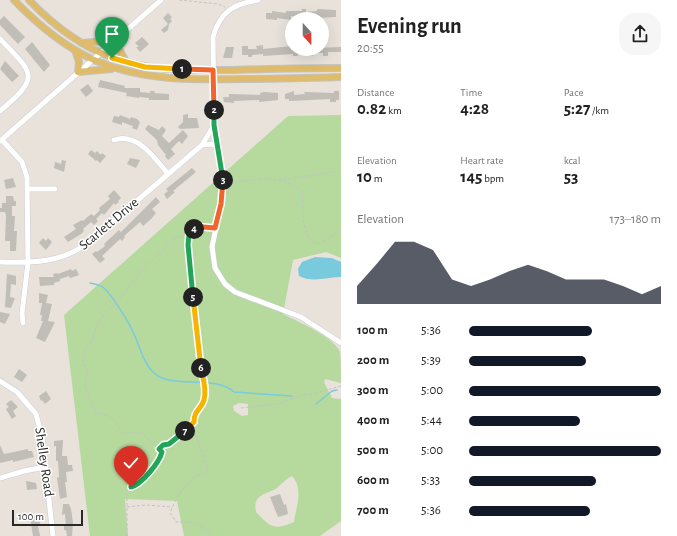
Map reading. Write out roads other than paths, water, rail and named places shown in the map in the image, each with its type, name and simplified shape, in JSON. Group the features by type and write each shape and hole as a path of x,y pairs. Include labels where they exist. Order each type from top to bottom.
{"main road":[{"path":"14,0 43,28 75,50 93,59 120,69"},
{"path":"29,0 50,21 82,43 101,53 126,62 169,69 213,70 341,68"},
{"path":"82,43 117,39 118,47 126,62"},
{"path":"75,50 79,62 78,72 104,68 120,69 163,78 213,80 341,77"}],"street":[{"path":"23,323 22,313 28,263 28,189 24,167 1,141 161,0"},
{"path":"258,0 236,5 228,10 216,27 213,37 214,125 219,146 223,182 221,204 212,247 214,262 221,278 229,288 252,300 302,317 341,343"},
{"path":"0,39 24,64 29,75 28,84 24,89 0,111"},
{"name":"Scarlett Drive","path":"0,262 28,263 53,261 77,251 202,145 214,125"},
{"path":"114,140 121,138 139,144 151,154 168,174"},
{"path":"202,145 212,144 219,146"},
{"path":"28,189 55,189"},
{"name":"Shelley Road","path":"0,382 18,392 36,414 42,436 53,536"},
{"path":"0,478 45,467"}],"water":[{"path":"315,257 332,258 341,262 341,277 309,279 299,276 298,269 302,262"}],"waterway":[{"path":"90,283 103,287 112,297 132,329 147,364 153,372 160,377 170,380 215,384 234,392 292,396"},
{"path":"316,404 332,391 337,390"}]}
